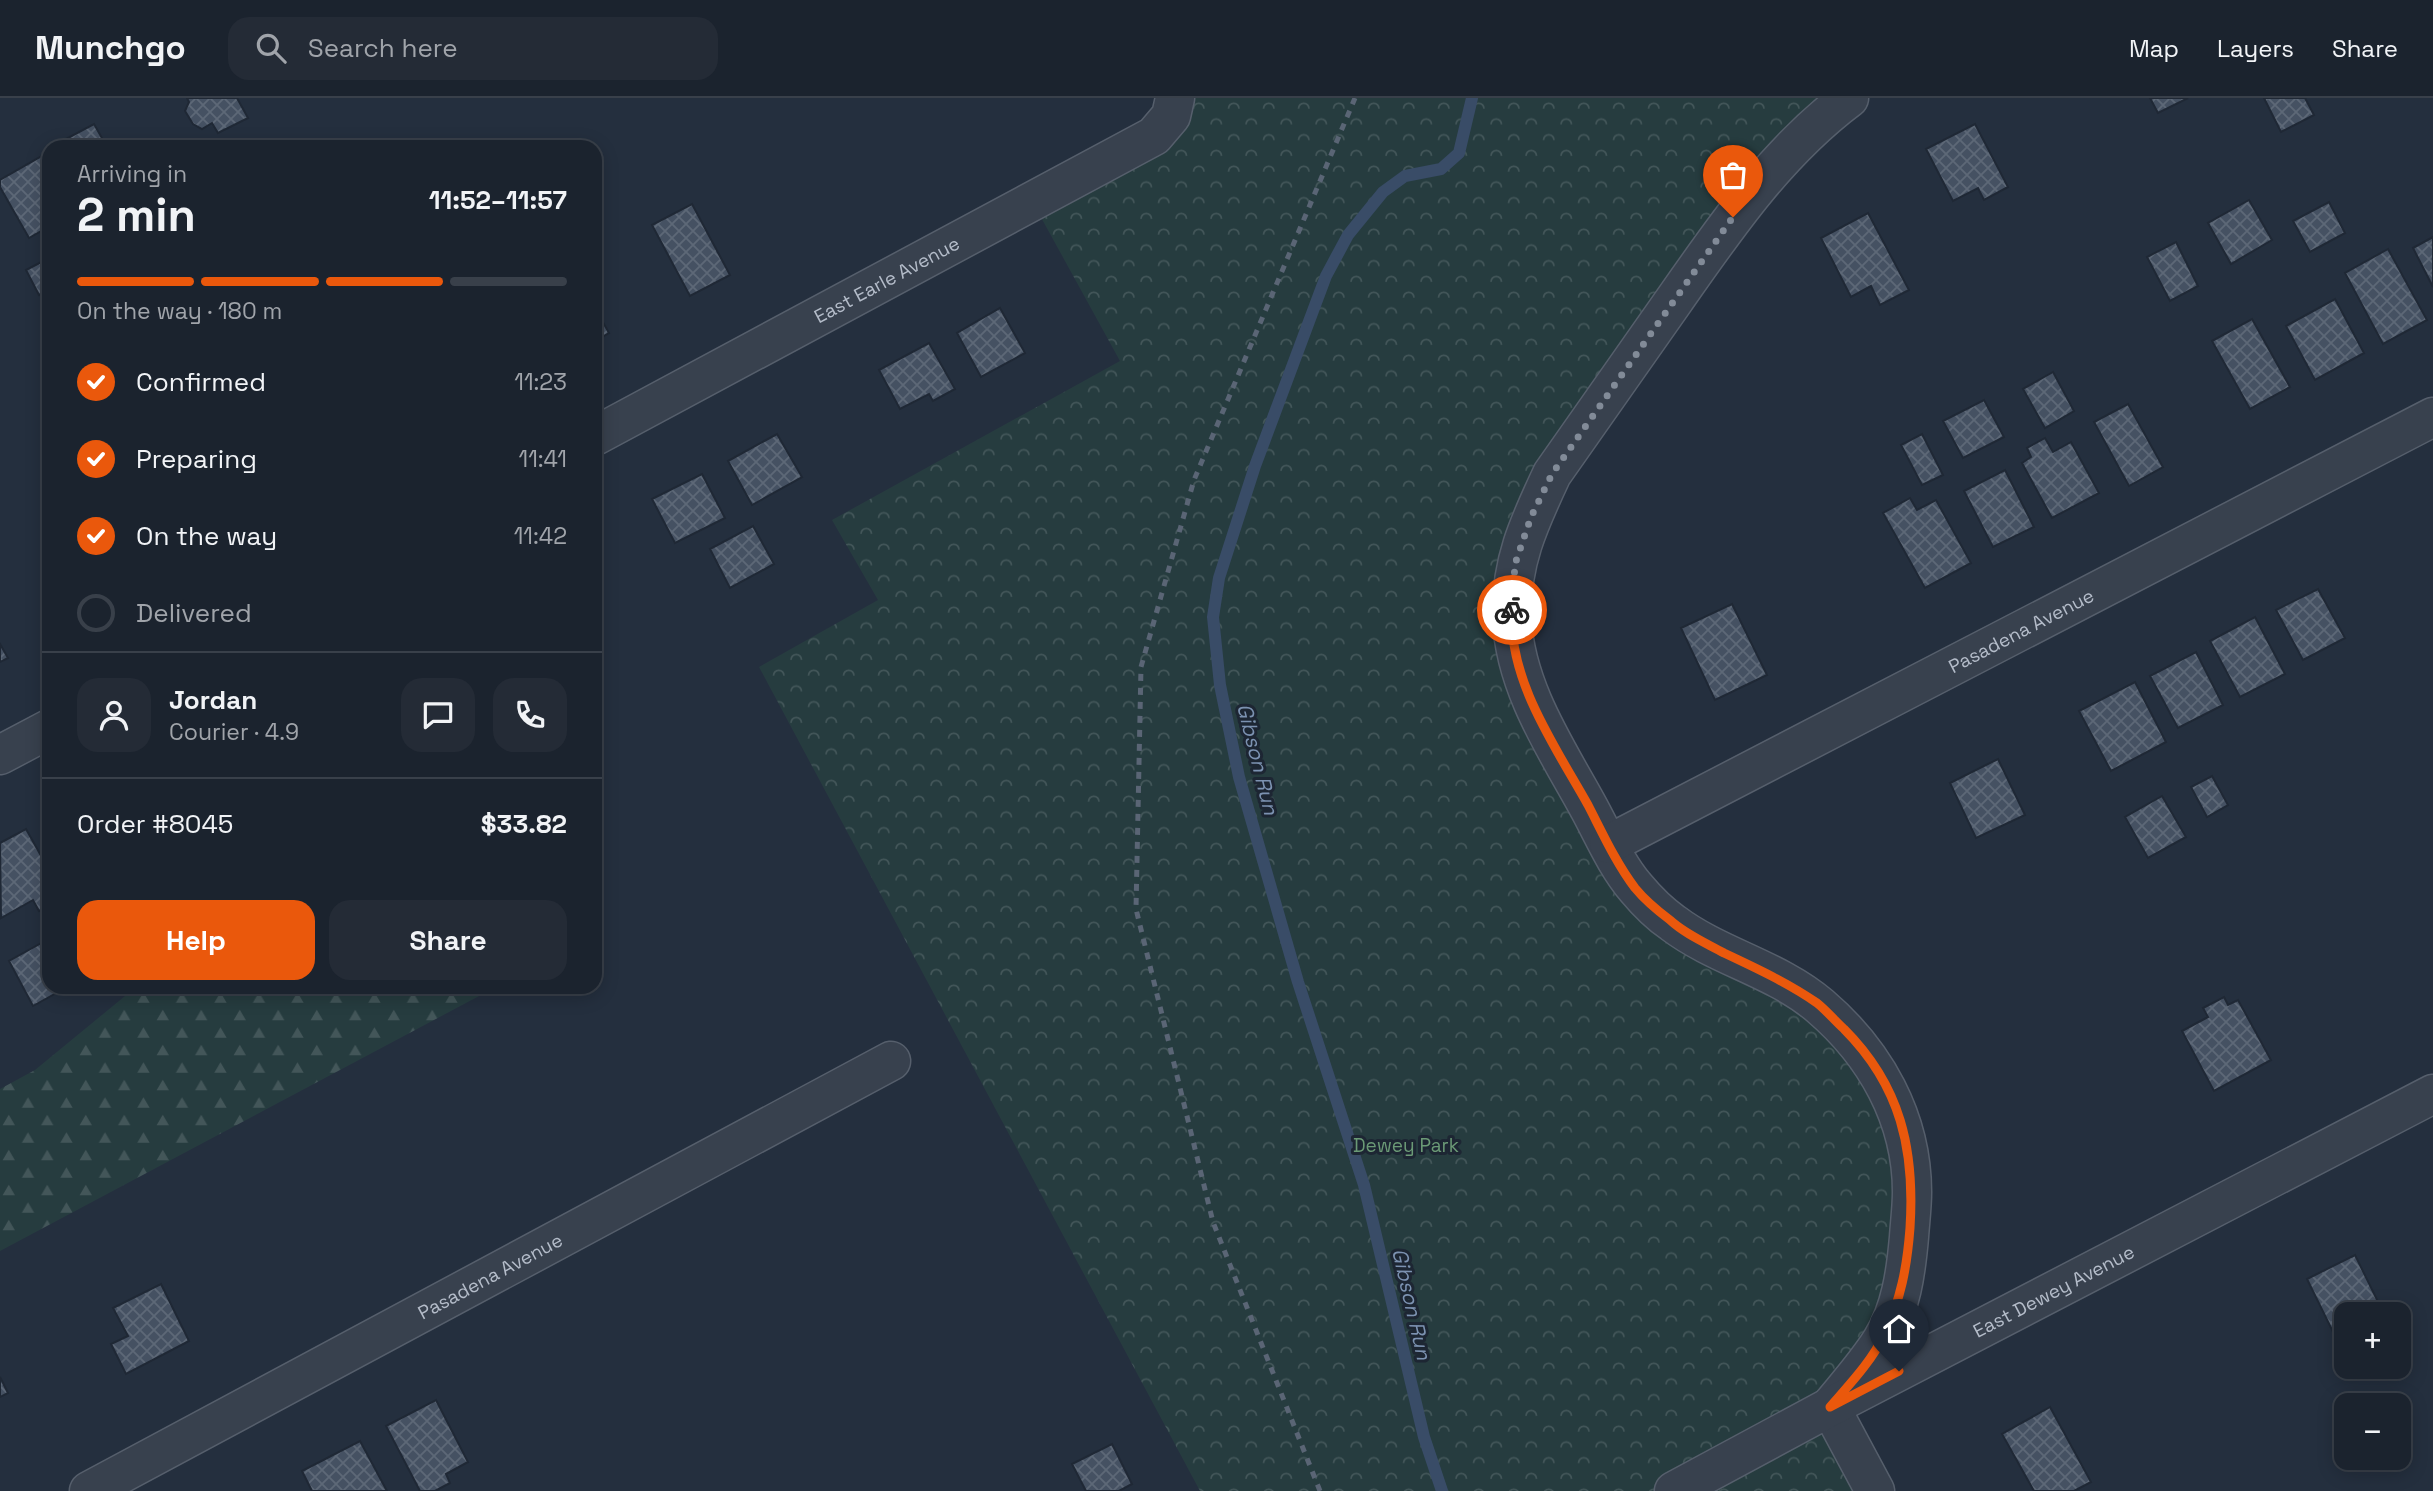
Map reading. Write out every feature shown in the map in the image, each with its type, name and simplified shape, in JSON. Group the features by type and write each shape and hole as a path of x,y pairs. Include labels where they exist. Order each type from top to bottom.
{"street":[{"path":"1849,98 1785,154 1713,245 1552,474 1531,517 1515,564 1512,620 1520,667 1534,706 1635,888 1672,923 1699,940 1784,982 1819,1005 1855,1040 1876,1067 1894,1102 1906,1138 1912,1191 1906,1270 1897,1305 1883,1338 1830,1407 1875,1491"},
{"name":"East Earle Avenue","path":"602,432 1154,135 1173,107"},
{"name":"Pasadena Avenue","path":"1609,844 2433,417"},
{"path":"0,755 42,733"},
{"name":"Pasadena Avenue","path":"89,1491 891,1062"},
{"name":"East Dewey Avenue","path":"1674,1491 1830,1407 2433,1094"}],"green space":[{"name":"Dewey Park","path":"1175,98 1849,98 1552,474 1512,620 1646,899 1784,982 1894,1102 1907,1270 1830,1407 1875,1491 1200,1491 759,667 878,600 832,520 1120,361 1032,201"},
{"path":"127,994 483,994 0,1251 0,1089 35,1070"}],"building":[{"path":"187,98 237,98 248,118 218,133 212,123 202,129 193,124 185,111 189,102"},
{"path":"2150,98 2188,98 2158,113"},
{"path":"2264,98 2305,98 2314,115 2281,132"},
{"path":"94,124 103,140 64,140"},
{"path":"1975,124 2008,187 1984,200 1978,188 1953,201 1926,149"},
{"path":"42,156 42,230 29,238 0,187 0,180"},
{"path":"2249,200 2272,240 2231,264 2208,223"},
{"path":"2329,202 2345,233 2310,252 2293,221"},
{"path":"692,204 730,275 690,296 652,225"},
{"path":"1868,213 1909,290 1880,305 1871,286 1851,297 1821,238"},
{"path":"2433,237 2433,287 2413,248"},
{"path":"2176,242 2198,286 2170,301 2147,257"},
{"path":"2388,249 2427,320 2383,344 2345,273"},
{"path":"42,262 42,293 39,295 26,270"},
{"path":"2335,299 2364,353 2315,380 2286,326"},
{"path":"1000,308 1025,353 981,377 957,333"},
{"path":"2252,319 2290,387 2250,409 2212,341"},
{"path":"602,320 609,333 602,337"},
{"path":"929,343 955,389 933,401 929,394 900,409 879,370"},
{"path":"2053,372 2074,411 2045,428 2023,389"},
{"path":"1984,400 2004,437 1963,458 1943,421"},
{"path":"2128,404 2163,467 2129,486 2094,422"},
{"path":"777,434 802,477 752,505 728,461"},
{"path":"1922,434 1943,475 1922,485 1901,445"},
{"path":"2045,438 2053,452 2071,442 2099,493 2052,518 2022,463 2031,457 2027,448"},
{"path":"2005,470 2034,527 1993,547 1964,491"},
{"path":"702,474 725,518 675,543 652,499"},
{"path":"1910,498 1917,510 1936,500 1971,563 1925,588 1883,513"},
{"path":"753,526 774,564 730,588 710,549"},
{"path":"2318,589 2345,638 2303,660 2276,610"},
{"path":"1732,604 1767,675 1715,700 1681,628"},
{"path":"2255,617 2285,674 2240,697 2210,641"},
{"path":"0,644 8,658 0,662"},
{"path":"2196,652 2223,705 2178,728 2150,676"},
{"path":"2135,682 2166,742 2111,771 2079,711"},
{"path":"1998,759 2025,815 1976,838 1950,783"},
{"path":"2212,776 2228,805 2207,817 2191,787"},
{"path":"2162,796 2186,837 2148,858 2125,817"},
{"path":"26,829 42,858 42,909 39,911 33,900 1,918 0,843"},
{"path":"42,943 42,994 54,994 33,1006 9,961"},
{"path":"2224,997 2228,1005 2238,1000 2271,1060 2214,1091 2182,1031 2208,1017 2203,1008"},
{"path":"2355,1255 2378,1302 2334,1302 2333,1332 2307,1279"},
{"path":"161,1284 189,1341 126,1374 111,1344 128,1336 113,1308"},
{"path":"0,1377 8,1393 0,1397"},
{"path":"436,1400 468,1462 446,1474 450,1483 435,1491 420,1491 386,1426"},
{"path":"2050,1407 2091,1482 2074,1491 2034,1491 2002,1434"},
{"path":"360,1441 387,1491 312,1491 302,1471"},
{"path":"1112,1444 1132,1484 1119,1491 1086,1491 1072,1464"}],"waterway":[{"name":"Gibson Run","path":"1442,1491 1424,1437 1364,1185 1298,982 1239,777 1220,685 1213,617 1219,578 1255,466 1326,276 1348,235 1383,192 1405,176 1441,169 1459,153 1472,98"}],"railway":[{"path":"1320,1491 1213,1222 1136,909 1141,667 1194,480 1355,98"}],"way so far":[{"path":"1512,610 1515,564 1531,517 1552,474 1733,217"}],"route":[{"path":"1512,610 1520,667 1534,706 1635,888 1672,923 1699,940 1784,982 1819,1005 1855,1040 1876,1067 1894,1102 1906,1138 1912,1191 1906,1270 1897,1305 1883,1338 1830,1407 1899,1371"}]}
